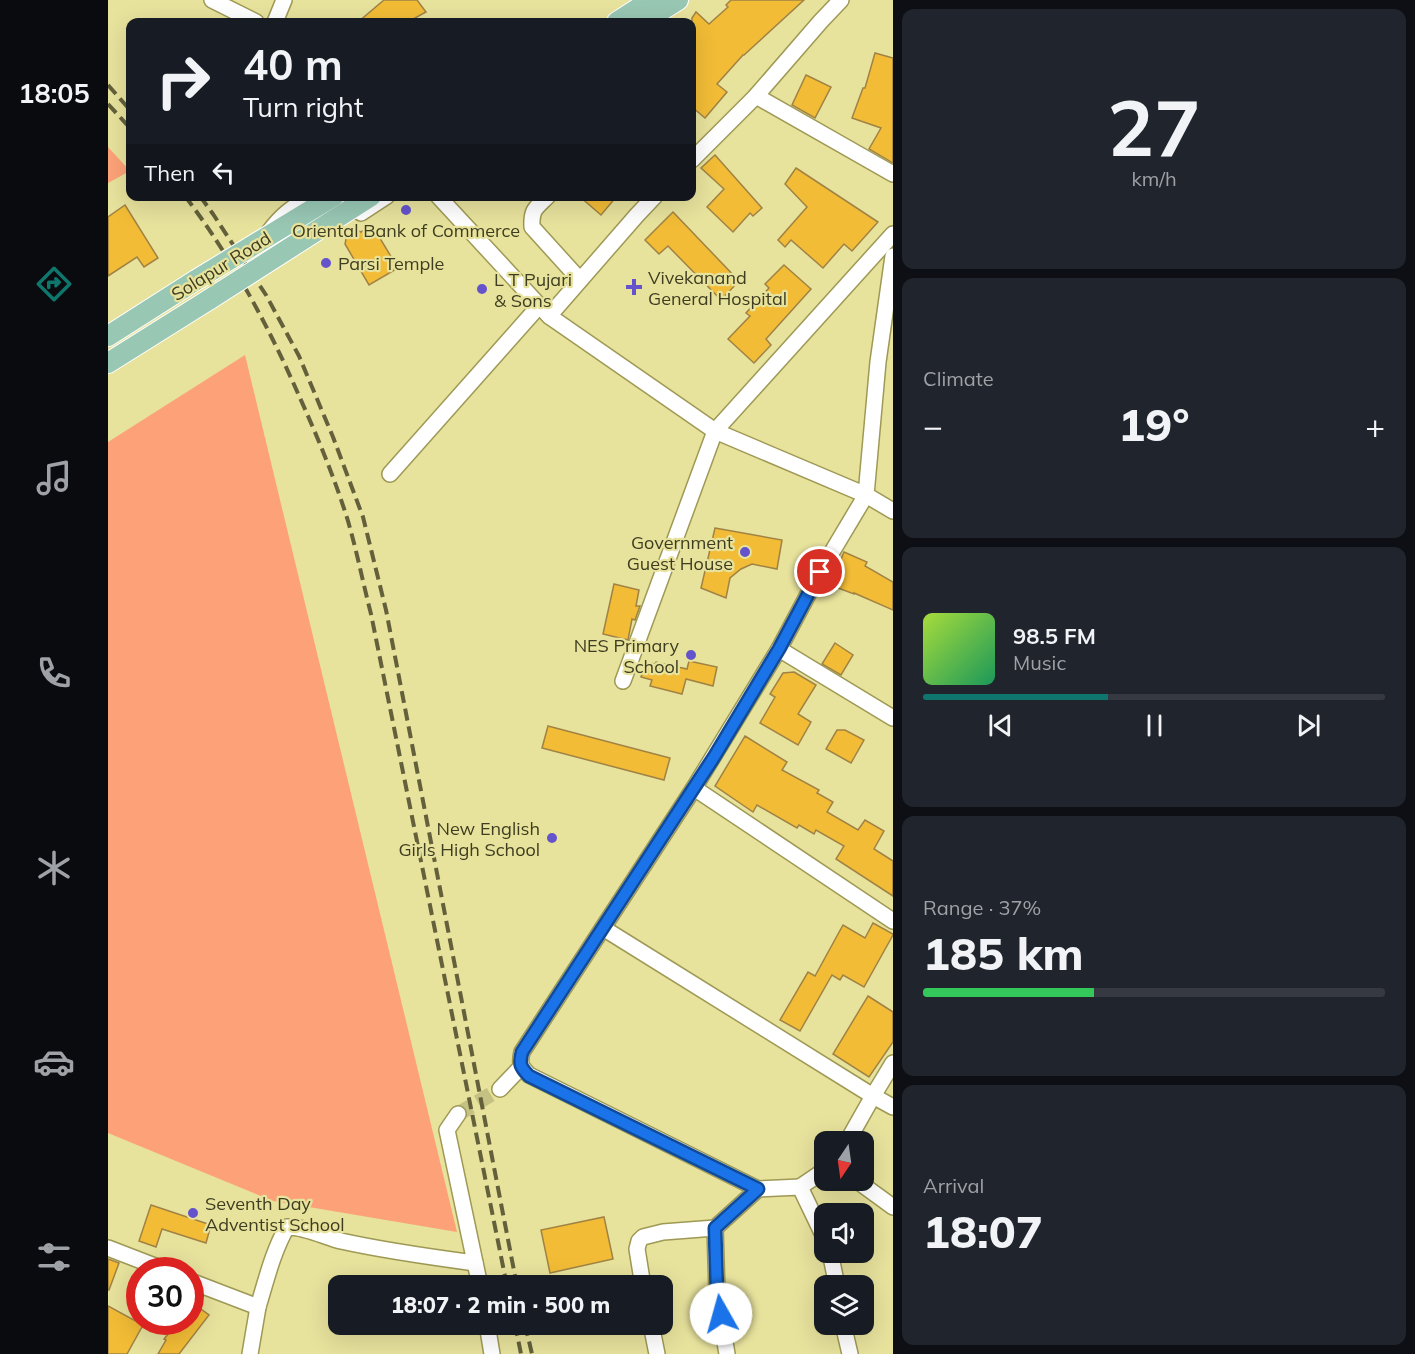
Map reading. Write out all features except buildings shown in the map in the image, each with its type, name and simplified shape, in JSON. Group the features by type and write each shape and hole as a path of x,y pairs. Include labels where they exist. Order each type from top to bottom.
{"main road":[{"path":"622,18 651,0"},
{"path":"649,18 678,0"},
{"name":"Solapur Road","path":"108,336 326,201"},
{"name":"Solapur Road","path":"108,363 363,201"}],"street":[{"path":"212,0 248,18"},
{"path":"277,18 284,0"},
{"path":"696,156 756,96 841,0"},
{"path":"756,96 893,174"},
{"path":"264,239 288,210 303,201"},
{"path":"271,260 281,261 292,257 379,201"},
{"path":"443,201 544,311 715,431 866,495 893,511"},
{"path":"543,201 531,216 532,226 580,280"},
{"path":"390,474 544,311 580,280 650,201"},
{"path":"623,681 715,431 893,234"},
{"path":"814,1177 800,1187 758,1189 529,1076 521,1067 520,1059 522,1052 694,788 779,649 820,572 866,495 878,362 893,256"},
{"path":"779,649 893,718"},
{"path":"694,788 893,921"},
{"path":"603,928 893,1107"},
{"path":"853,1131 893,1063"},
{"path":"500,1089 521,1067"},
{"path":"458,1114 447,1130 478,1275"},
{"path":"800,1187 814,1216"},
{"path":"641,1275 637,1249 643,1237 663,1232 715,1228 758,1189"},
{"path":"871,1191 893,1207"},
{"path":"250,1354 258,1307 287,1227 295,1227 368,1246 476,1263"},
{"path":"715,1228 717,1294 727,1354"},
{"path":"108,1248 131,1257"},
{"path":"204,1286 258,1307"},
{"path":"489,1335 492,1354"},
{"path":"653,1335 657,1354"},
{"path":"846,1335 850,1354"}],"shaded area":[{"path":"108,147 126,167 126,173 108,183"},
{"path":"245,355 457,1232 273,1201 108,1133 108,442"}],"tunnel":[{"path":"458,1114 500,1089"}],"railway":[{"path":"108,85 126,105"},
{"path":"108,104 126,124"},
{"path":"189,201 234,268 276,345 320,443 348,521 371,614 505,1275"},
{"path":"204,201 266,295 299,356 363,517 386,610 515,1275"},
{"path":"517,1335 521,1354"},
{"path":"528,1335 532,1354"}],"place":[{"name":"Oriental Bank of Commerce","path":"406,210"},
{"name":"Parsi Temple","path":"326,263"},
{"name":"Vivekanand General Hospital","path":"634,287"},
{"name":"L T Pujari & Sons","path":"482,289"},
{"name":"Government Guest House","path":"745,552"},
{"name":"NES Primary School","path":"691,655"},
{"name":"New English Girls High School","path":"552,838"},
{"name":"Seventh Day Adventist School","path":"193,1213"}],"route":[{"path":"721,1314 717,1294 715,1228 758,1189 529,1076 521,1067 520,1059 522,1052 734,725 779,649 820,572"}]}
